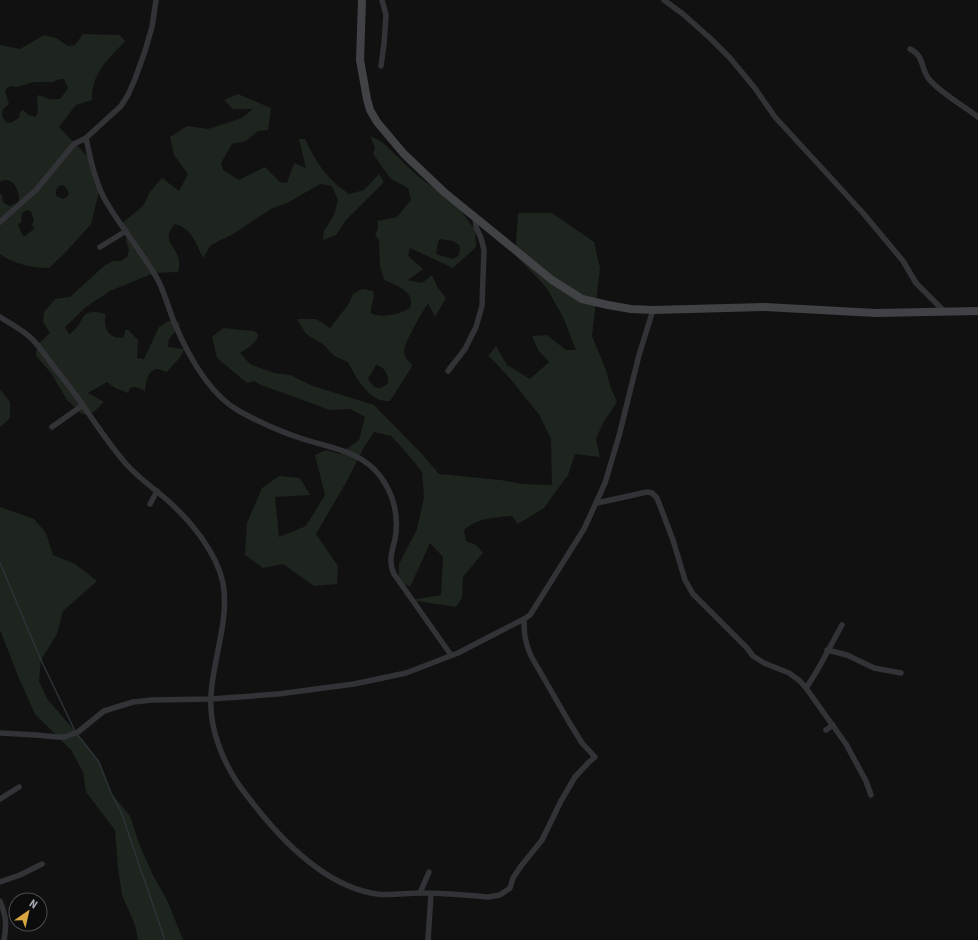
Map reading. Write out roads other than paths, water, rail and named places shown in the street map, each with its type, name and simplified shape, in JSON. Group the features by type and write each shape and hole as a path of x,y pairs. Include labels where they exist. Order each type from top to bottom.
{"main road":[{"path":"362,0 360,60 364,89 370,110 376,122 404,154 444,192 552,280 582,299 631,309 652,310 765,307 876,312 978,311"}],"street":[{"path":"0,222 36,190 74,144 86,138 115,112 128,95 147,45 153,23 156,0"},
{"path":"381,66 386,15 382,0"},
{"path":"664,0 712,39 730,58 754,87 775,117 863,213 903,262 916,283 945,312"},
{"path":"910,49 916,52 920,57 928,78 936,86 978,117"},
{"path":"86,138 96,178 103,196 144,257 159,284 185,346 212,389 238,410 270,427 302,439 351,454 362,459 380,475 387,486 393,501 396,515 395,537 390,567 451,655"},
{"path":"448,371 465,349 476,327 482,306 484,250 481,238 476,228 474,216"},
{"path":"100,247 126,231"},
{"path":"0,734 36,735 57,738 78,732 104,711 133,702 152,700 211,699 278,694 354,684 406,673 480,642 524,619 530,615 563,564 584,529 597,503 611,465 652,310"},
{"path":"0,317 31,338 127,465 138,476 168,500 186,518 216,560 222,583 225,604 211,699 212,718 218,743 230,771 267,821 288,844 306,860 340,882 377,894 391,895 420,893 488,897 500,895 510,888 513,878 521,866 542,840 561,800 575,777 595,758 573,729 547,686 527,647 524,633 524,619"},
{"path":"52,427 83,405"},
{"path":"150,504 156,491"},
{"path":"597,503 647,492 652,493 657,498 673,540 685,580 693,594 747,648 753,656 764,663 789,672 800,681 846,744 871,795"},
{"path":"806,688 821,666 827,650 842,625"},
{"path":"827,650 847,655 874,668 901,673"},
{"path":"826,730 833,725"},
{"path":"0,799 19,787"},
{"path":"0,882 20,875 42,864"},
{"path":"420,893 429,872"},
{"path":"428,940 431,894"},
{"path":"0,901 6,915 4,940"}],"waterway":[{"path":"0,563 41,660 75,731"},
{"path":"77,734 99,762 111,793 121,812 165,940"}]}
